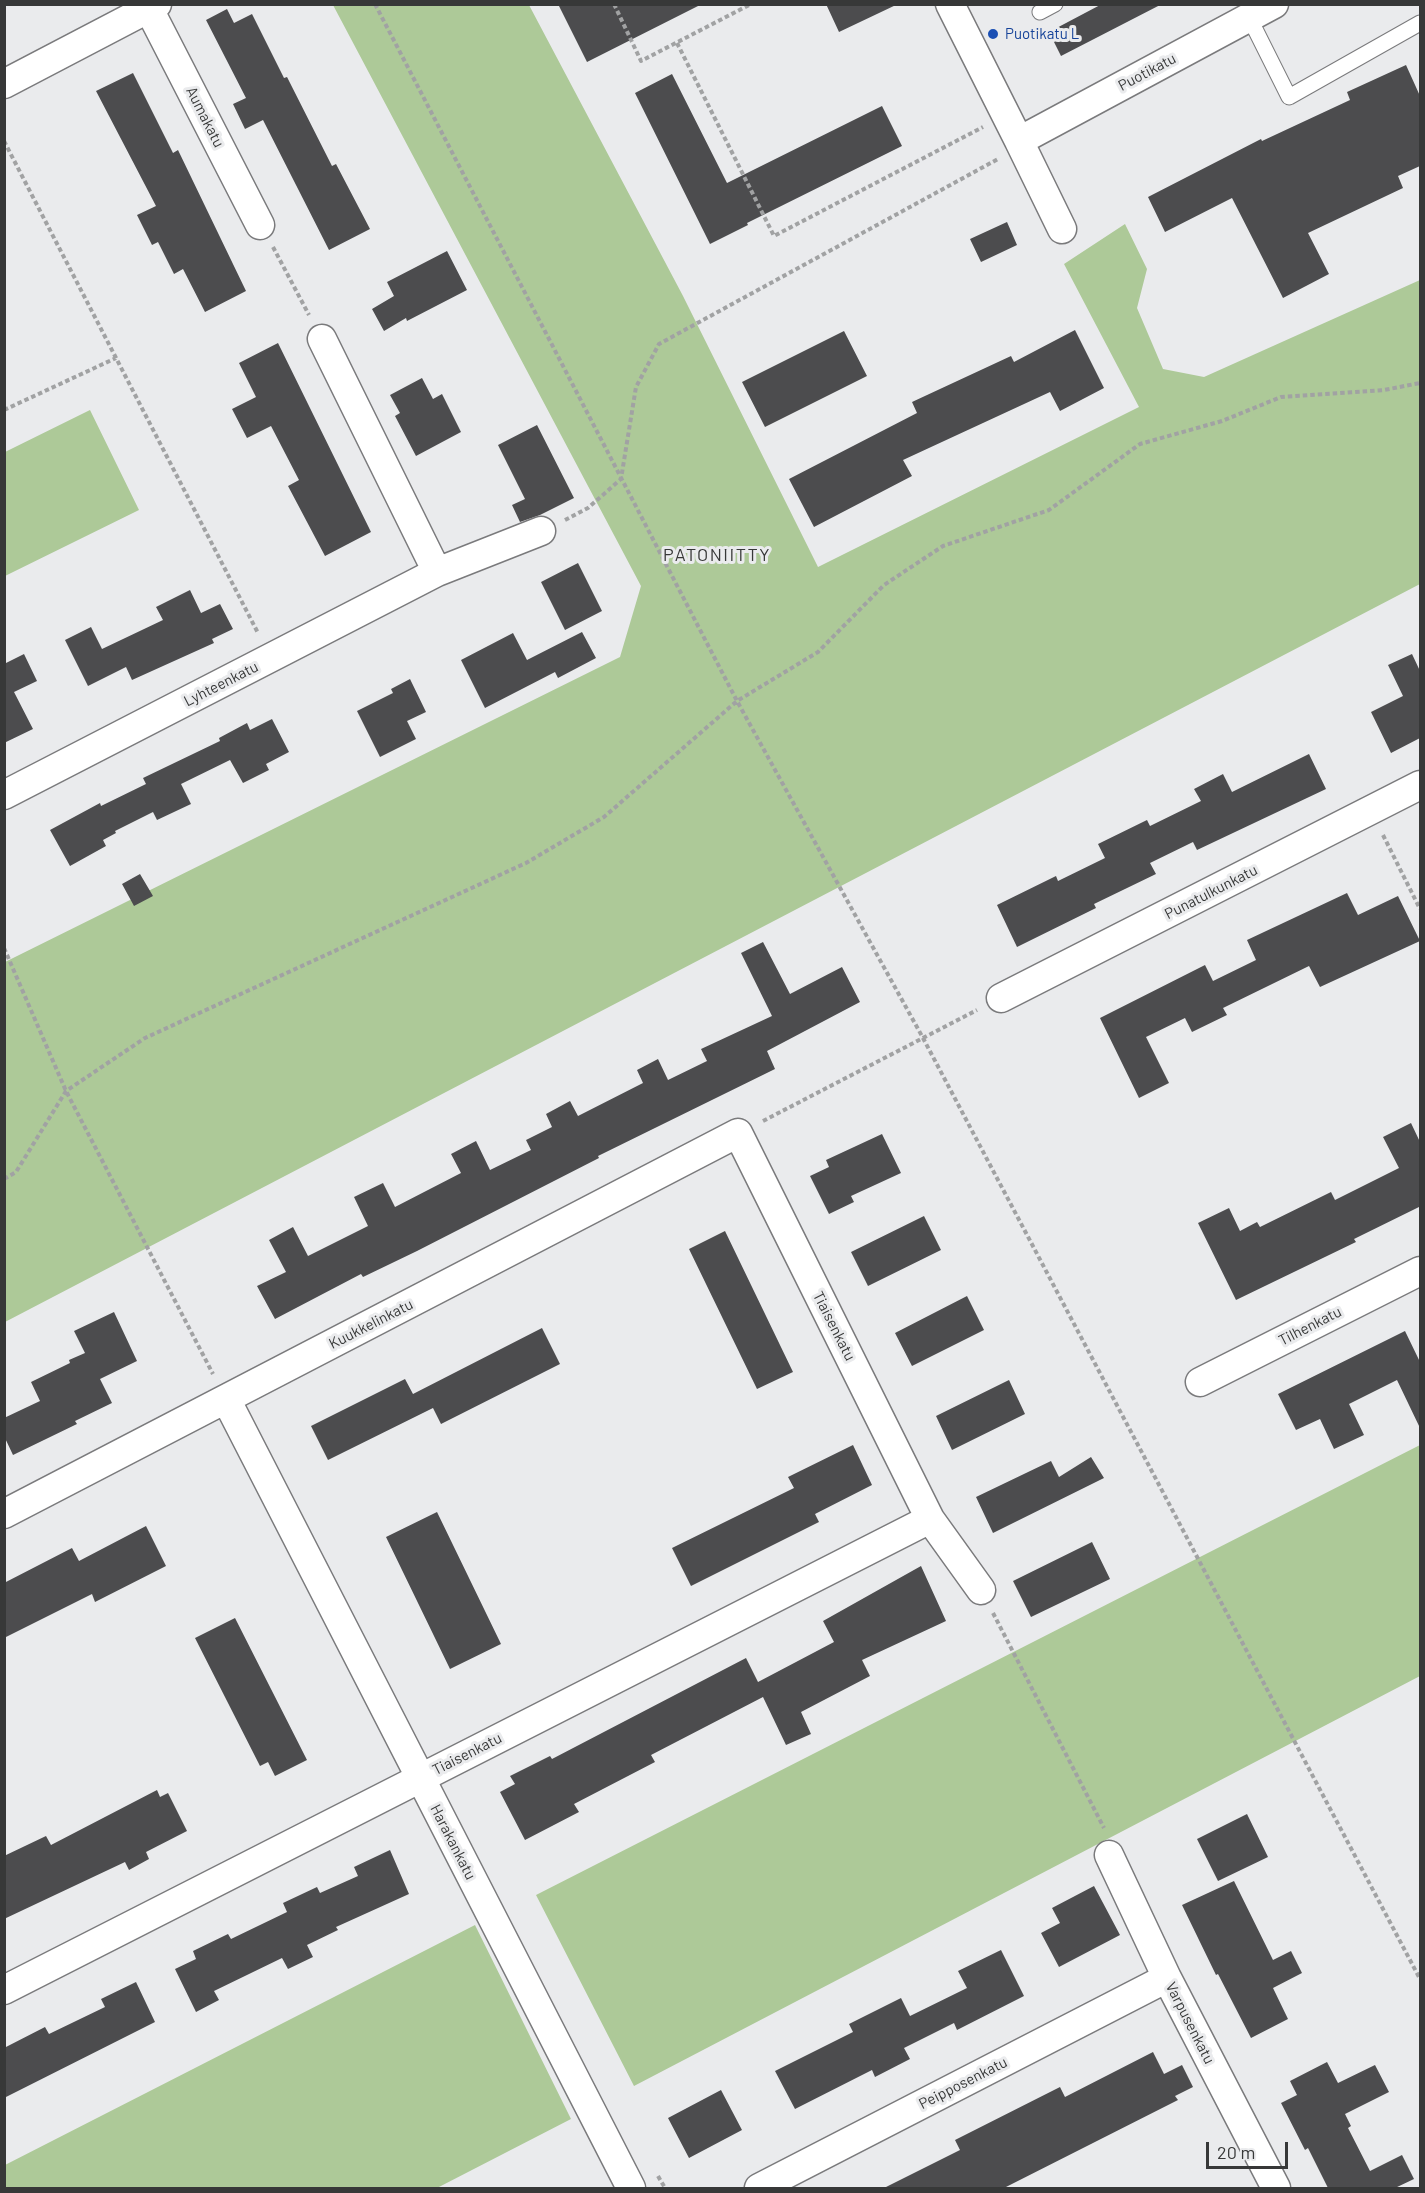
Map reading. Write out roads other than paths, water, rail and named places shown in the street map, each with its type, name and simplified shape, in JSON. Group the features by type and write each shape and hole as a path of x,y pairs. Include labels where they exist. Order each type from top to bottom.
{"street":[{"path":"950,4 1062,229"},
{"name":"Puotikatu","path":"1019,141 1275,4"},
{"name":"Aumakatu","path":"4,84 153,7 260,225"},
{"path":"322,339 437,572"},
{"name":"Lyhteenkatu","path":"4,795 437,572 541,531"},
{"name":"Punatulkunkatu","path":"1001,998 1420,785"},
{"name":"Kuukkelinkatu","path":"4,1514 738,1133"},
{"name":"Tiaisenkatu","path":"738,1133 930,1519 981,1590"},
{"name":"Tilhenkatu","path":"1200,1382 1420,1271"},
{"name":"Harakankatu","path":"226,1399 631,2188"},
{"name":"Tiaisenkatu","path":"4,1990 930,1519"},
{"name":"Varpusenkatu","path":"1109,1855 1167,1978 1276,2188"},
{"name":"Peipposenkatu","path":"759,2188 1167,1978"}],"lane":[{"path":"1040,12 1055,4"},
{"path":"1249,18 1289,97 1420,23"}],"place":[{"name":"Puotikatu L","path":"993,34"}],"district":[{"name":"PATONIITTY","path":"717,555"}]}
